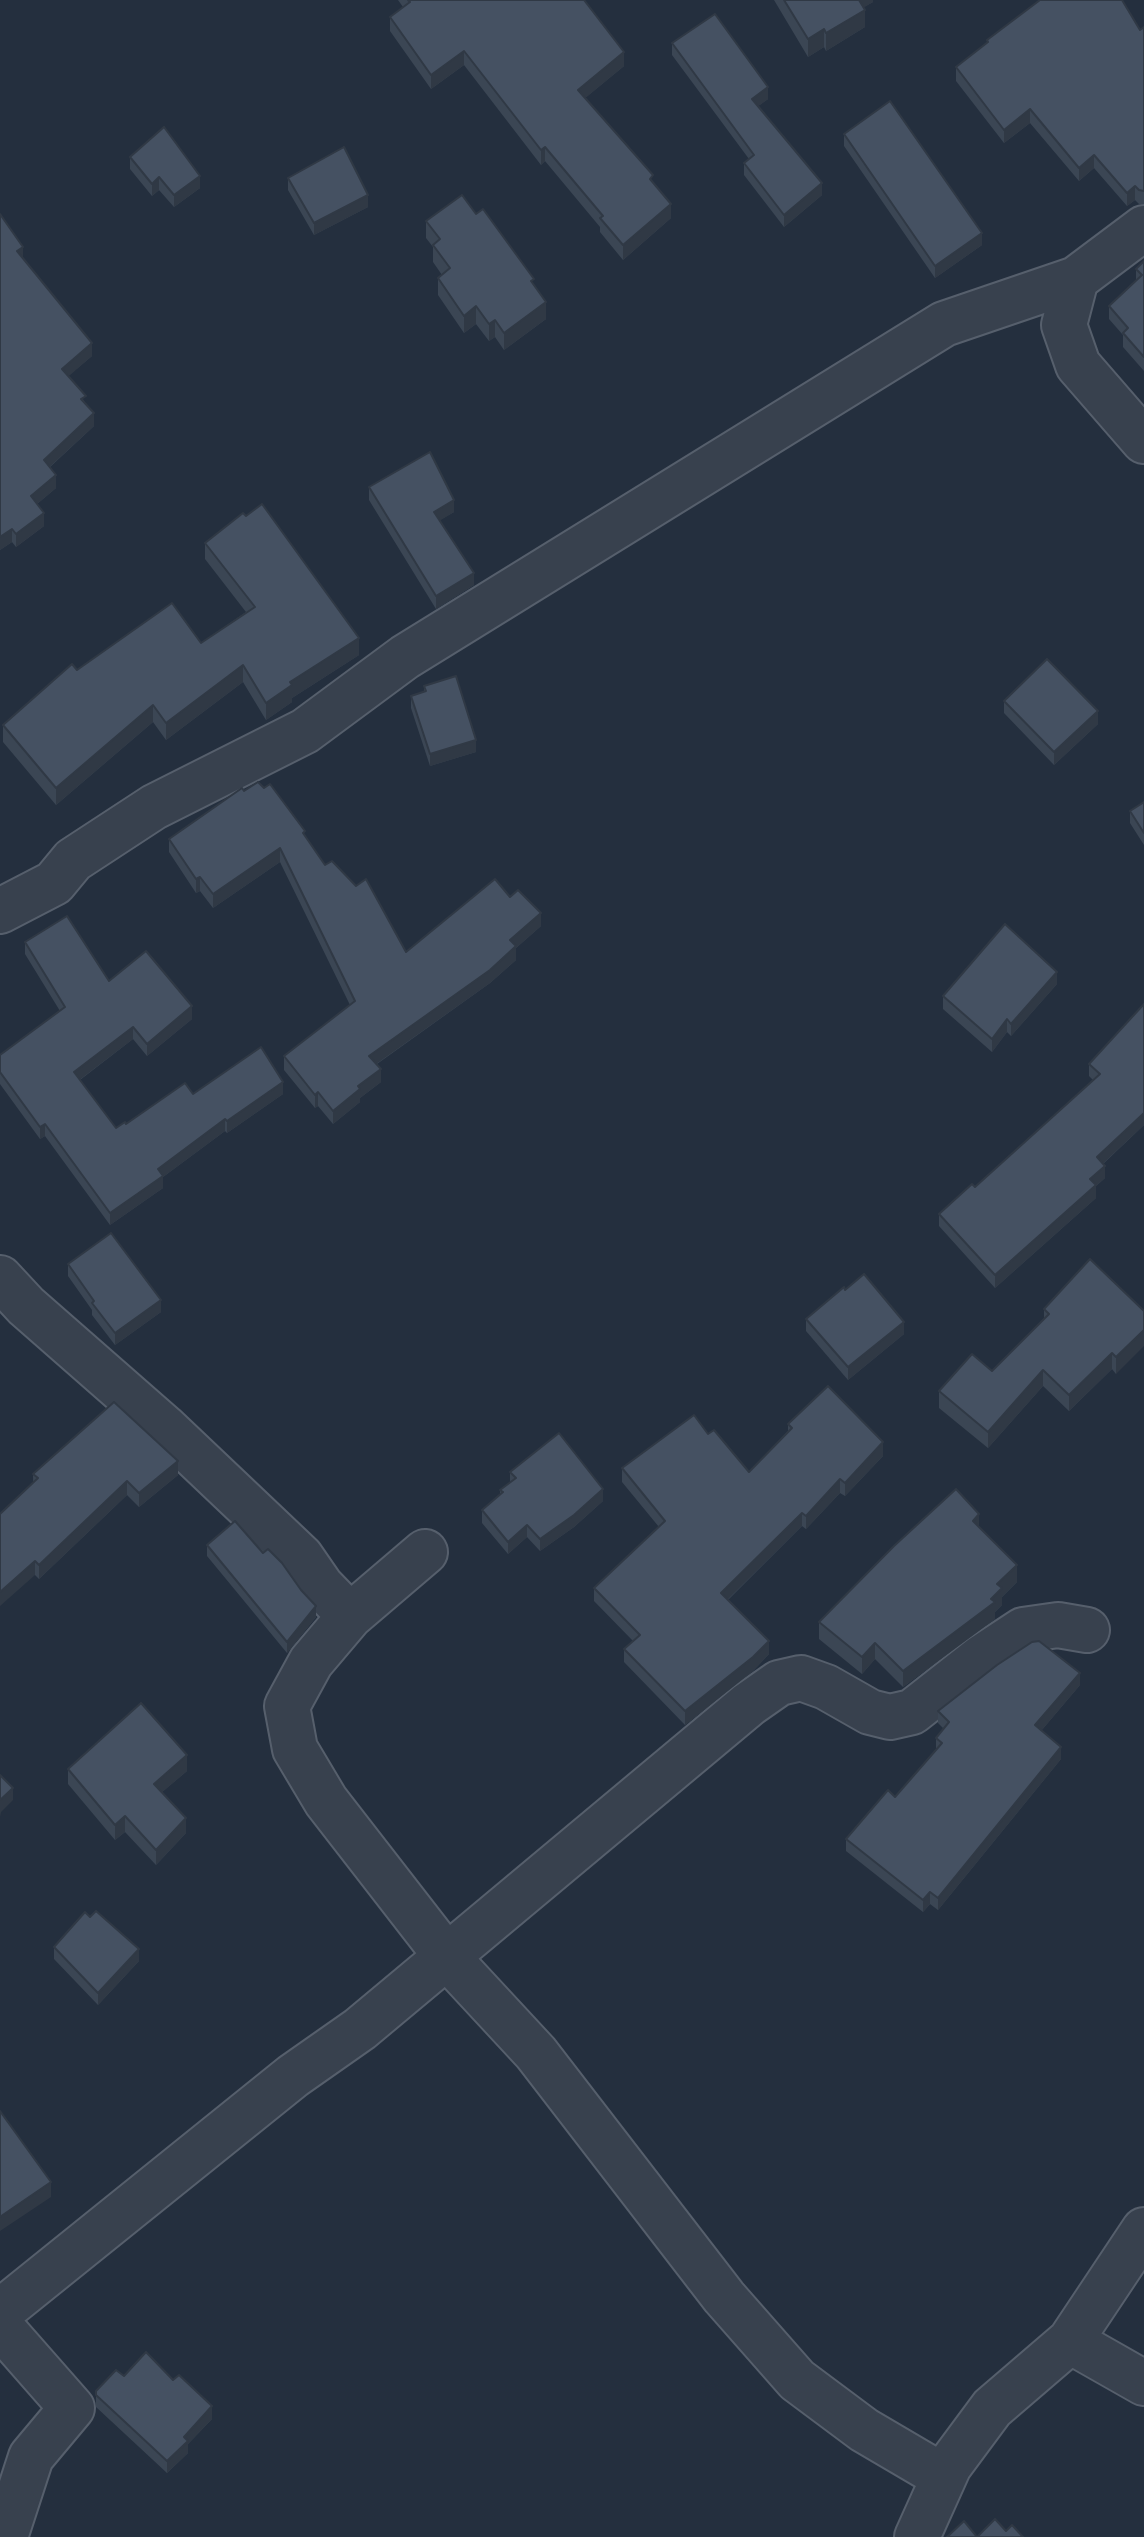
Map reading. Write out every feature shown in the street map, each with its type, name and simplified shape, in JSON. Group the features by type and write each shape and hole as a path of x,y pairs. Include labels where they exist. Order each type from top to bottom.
{"street":[{"path":"0,911 54,883 73,860 154,807 305,731 405,657 944,324 1076,279 1144,228"},
{"path":"1076,279 1064,325 1078,365 1144,441"},
{"path":"0,1278 26,1306 164,1427 301,1557 321,1586 350,1616"},
{"path":"425,1552 350,1616 311,1662 287,1706 295,1749 326,1801 447,1957 536,2053 724,2297 797,2380 864,2430 944,2477"},
{"path":"0,2312 293,2076 360,2029 749,1704 779,1683 801,1678 826,1687 870,1712 890,1717 912,1712 982,1657 1023,1630 1058,1625 1087,1630"},
{"path":"917,2537 949,2466 992,2408 1070,2341 1144,2230"},
{"path":"0,2326 72,2408 31,2457 5,2537"},
{"path":"1070,2341 1144,2383"}],"building":[{"path":"408,0 584,0 624,52 578,90 653,175 650,179 671,204 623,245 600,218 603,216 545,147 541,150 464,51 431,75 390,17 410,2"},
{"path":"784,0 859,0 865,10 826,33 824,29 808,39"},
{"path":"1040,0 1122,0 1140,30 1144,27 1144,191 1135,186 1127,193 1094,155 1079,168 1030,109 1004,130 956,67"},
{"path":"715,14 768,87 752,99 822,183 784,215 744,163 754,155 672,43"},
{"path":"890,101 982,233 935,266 844,134"},
{"path":"164,127 200,176 174,195 159,177 152,184 130,157"},
{"path":"344,147 368,195 314,223 288,178"},
{"path":"462,195 476,214 483,209 534,279 531,281 546,302 504,333 495,320 489,324 476,306 464,316 438,278 450,268 433,245 440,239 426,221"},
{"path":"0,214 23,247 17,251 92,343 62,369 86,396 81,399 94,413 44,460 56,475 31,496 44,513 16,534 12,529 0,537"},
{"path":"1144,261 1144,357 1123,333 1128,328 1109,306 1142,275 1136,269"},
{"path":"430,452 454,500 434,512 474,573 436,596 369,487"},
{"path":"262,504 359,638 290,682 292,685 266,703 243,665 166,723 153,705 56,788 3,725 72,664 77,670 172,603 201,643 255,607 205,543 243,513 246,516"},
{"path":"1047,659 1098,711 1054,752 1004,701"},
{"path":"456,676 476,740 430,754 411,696 426,691 424,686"},
{"path":"258,782 264,788 270,784 305,831 303,833 325,865 332,861 356,886 366,879 406,952 495,879 510,897 518,890 541,913 510,940 516,946 490,970 369,1056 381,1069 333,1111 318,1092 315,1095 284,1056 355,1001 280,848 213,894 200,877 196,879 169,839 242,788 244,791"},
{"path":"1144,802 1144,833 1130,811"},
{"path":"67,916 109,981 146,951 192,1006 147,1044 133,1027 74,1072 116,1128 185,1083 193,1094 261,1047 283,1082 227,1121 225,1119 158,1169 163,1176 110,1213 45,1124 40,1127 0,1072 0,1055 65,1007 25,942"},
{"path":"1005,924 1057,972 1011,1024 1007,1019 992,1039 943,996"},
{"path":"1144,1004 1144,1113 1097,1157 1105,1166 1090,1179 1096,1185 995,1275 939,1214 972,1184 975,1187 1100,1074 1089,1064"},
{"path":"111,1233 161,1300 115,1333 68,1264"},
{"path":"1090,1259 1144,1311 1144,1330 1116,1357 1112,1353 1069,1395 1043,1370 988,1432 939,1391 972,1354 992,1371 1049,1314 1044,1309"},
{"path":"864,1274 904,1322 848,1367 806,1319"},
{"path":"828,1386 883,1442 845,1483 840,1479 806,1516 802,1513 721,1593 769,1641 685,1711 624,1649 640,1635 594,1588 665,1521 622,1468 694,1415 708,1434 714,1430 749,1472 792,1428 788,1424"},
{"path":"114,1402 178,1461 139,1493 127,1481 39,1565 35,1561 0,1592 0,1514 38,1478 33,1474"},
{"path":"559,1433 603,1489 540,1539 527,1525 508,1542 482,1510 516,1478 510,1472"},
{"path":"956,1489 979,1514 973,1521 1017,1565 997,1584 1002,1588 991,1599 995,1602 903,1671 875,1643 862,1657 819,1622"},
{"path":"235,1521 263,1553 268,1549 282,1563 316,1606 287,1642 207,1545"},
{"path":"1039,1641 1080,1673 1035,1725 1061,1747 938,1898 930,1892 923,1900 846,1839 888,1790 895,1797 942,1743 936,1738 949,1722 938,1711 997,1665 1032,1642"},
{"path":"141,1703 187,1755 154,1784 186,1818 156,1850 125,1816 115,1825 68,1769"},
{"path":"0,1775 13,1788 0,1800"},
{"path":"96,1911 139,1949 98,1993 54,1947 85,1912 90,1917"},
{"path":"0,2111 51,2182 0,2217"},
{"path":"146,2352 173,2380 179,2375 212,2406 184,2437 188,2441 167,2461 96,2395 96,2391 116,2370 124,2376"},
{"path":"995,2519 1006,2531 1012,2525 1023,2537 977,2537"},
{"path":"964,2521 977,2537 947,2537"}]}
